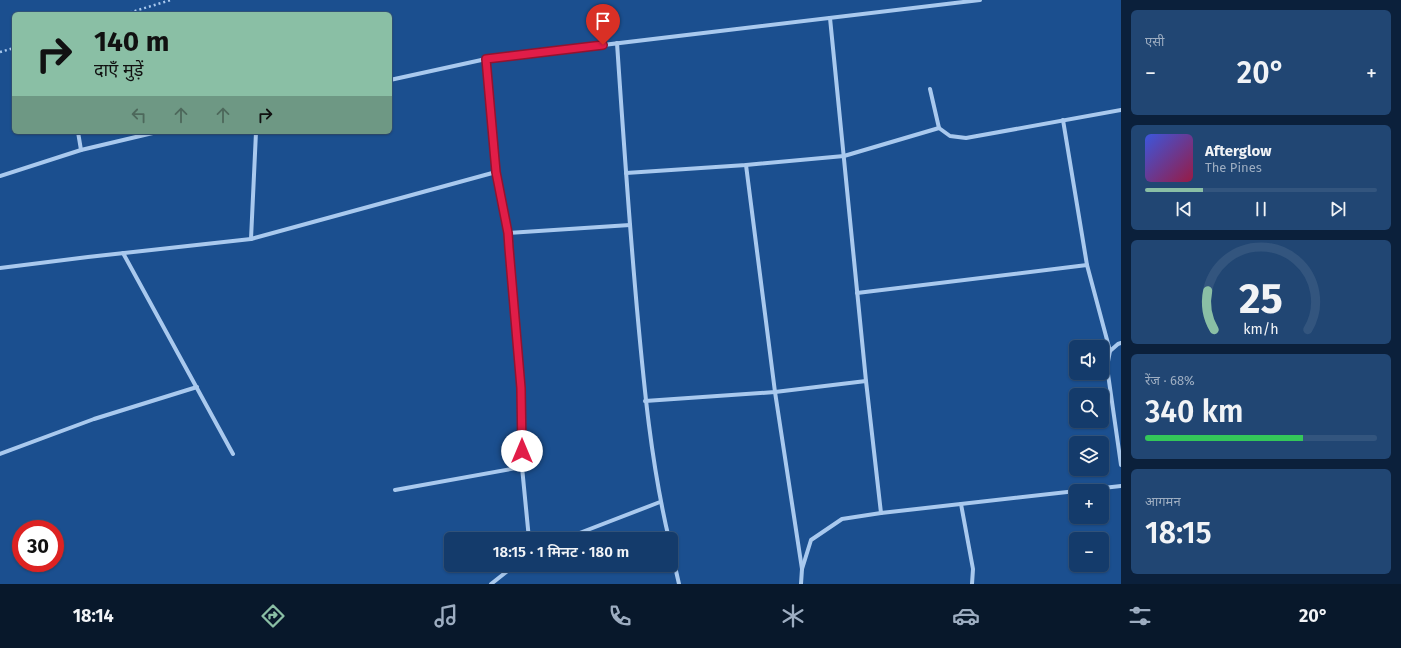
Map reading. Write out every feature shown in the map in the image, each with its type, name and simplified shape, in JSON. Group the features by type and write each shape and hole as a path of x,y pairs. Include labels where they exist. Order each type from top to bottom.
{"street":[{"path":"392,80 486,59 980,0"},
{"path":"830,18 857,294 881,513"},
{"path":"617,44 645,401 660,502 667,532"},
{"path":"486,59 496,172 508,233 521,388 522,467 528,532"},
{"path":"930,89 939,128 950,136 966,138 1121,110"},
{"path":"1064,120 1087,265 1110,351 1107,367 1121,465"},
{"path":"626,173 746,165 844,156 939,128"},
{"path":"78,134 81,150"},
{"path":"0,176 81,150 149,134"},
{"path":"251,239 256,134"},
{"path":"746,165 775,392 802,569 801,584"},
{"path":"0,268 251,239 496,172"},
{"path":"508,233 630,225"},
{"path":"123,253 233,454"},
{"path":"857,294 1087,265"},
{"path":"1110,351 1121,343"},
{"path":"645,401 775,392 866,380"},
{"path":"0,454 94,419 197,387"},
{"path":"395,490 522,467"},
{"path":"802,569 811,540 842,519 881,513 1121,486"},
{"path":"582,532 660,502"},
{"path":"961,504 973,568 972,584"},
{"path":"491,584 506,572"},
{"path":"676,572 679,584"}],"path":[{"path":"132,12 171,0"},
{"path":"0,52 12,49"}],"route":[{"path":"522,451 521,388 508,233 496,172 486,59 603,45"}]}
